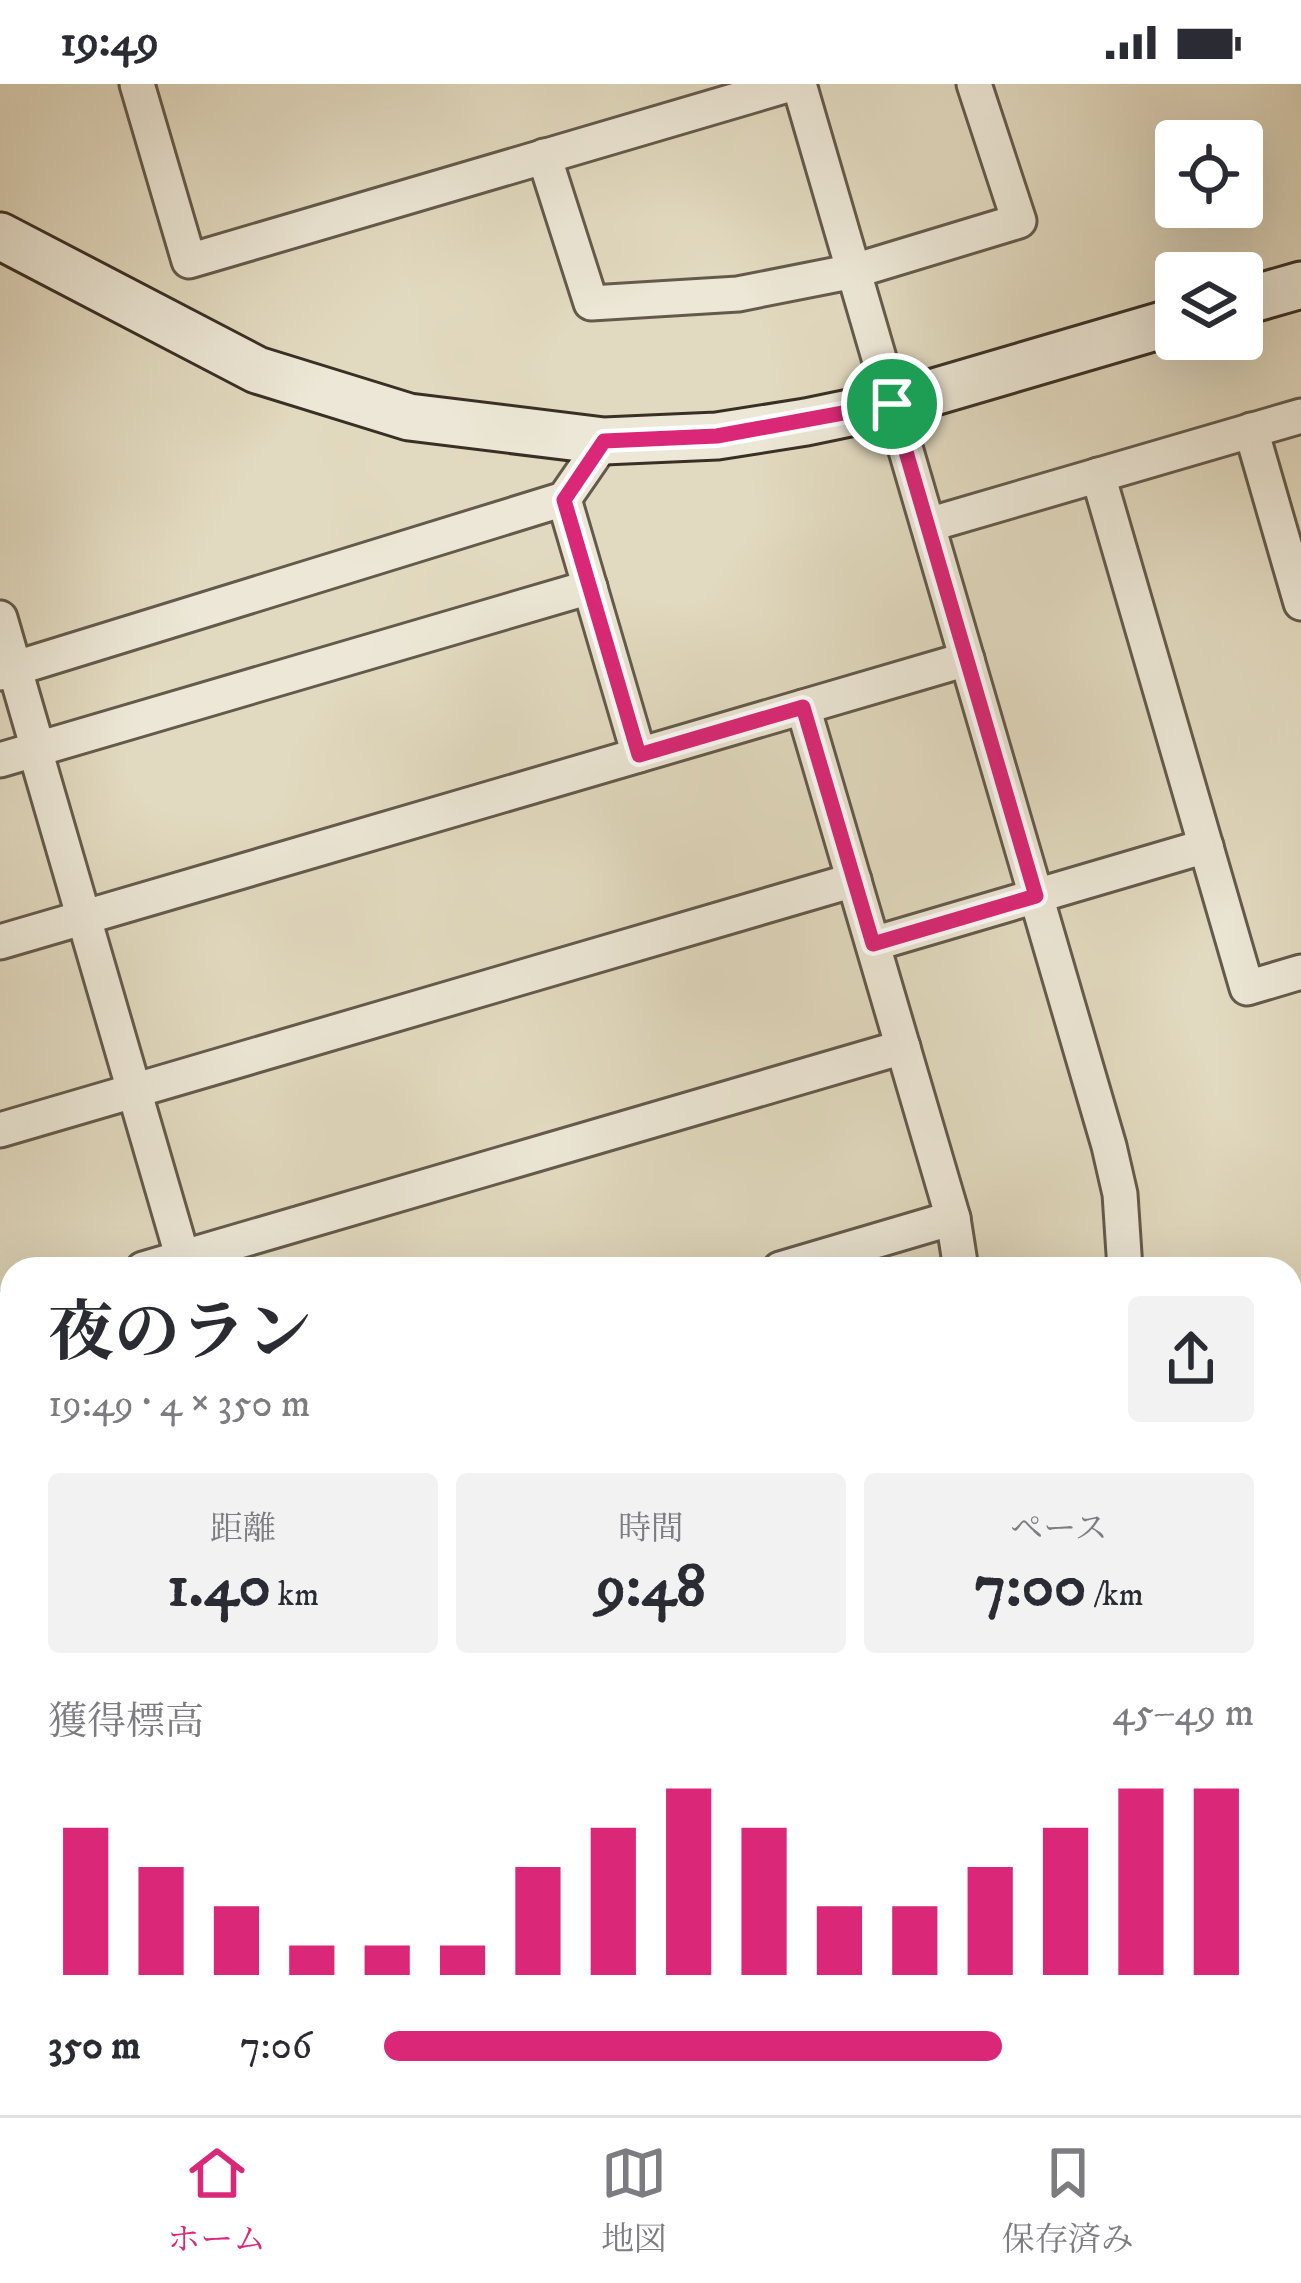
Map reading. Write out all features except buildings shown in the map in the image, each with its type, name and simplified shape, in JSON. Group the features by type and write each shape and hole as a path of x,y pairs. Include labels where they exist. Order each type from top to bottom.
{"street":[{"path":"144,86 189,261 795,84 1109,1146 1120,1194 1124,1257"},
{"path":"544,156 591,303 738,294 854,271 1018,221 974,84"},
{"path":"0,236 275,376 410,417 604,441 717,436 892,404 1155,327"},
{"path":"1263,296 1301,285"},
{"path":"928,525 1301,416"},
{"path":"1251,430 1301,603"},
{"path":"7,670 564,500 604,441"},
{"path":"1098,475 1247,988 1301,972"},
{"path":"564,500 639,755"},
{"path":"0,760 590,587"},
{"path":"0,618 7,670 36,750 182,1257"},
{"path":"0,943 967,659"},
{"path":"803,707 953,1218 959,1257"},
{"path":"873,944 1206,846"},
{"path":"0,1130 854,880"},
{"path":"204,1257 902,1047"},
{"path":"821,1257 953,1218"}],"route":[{"path":"892,404 1036,896 873,944 803,707 639,755 564,500 604,441 717,436 892,404"}]}
